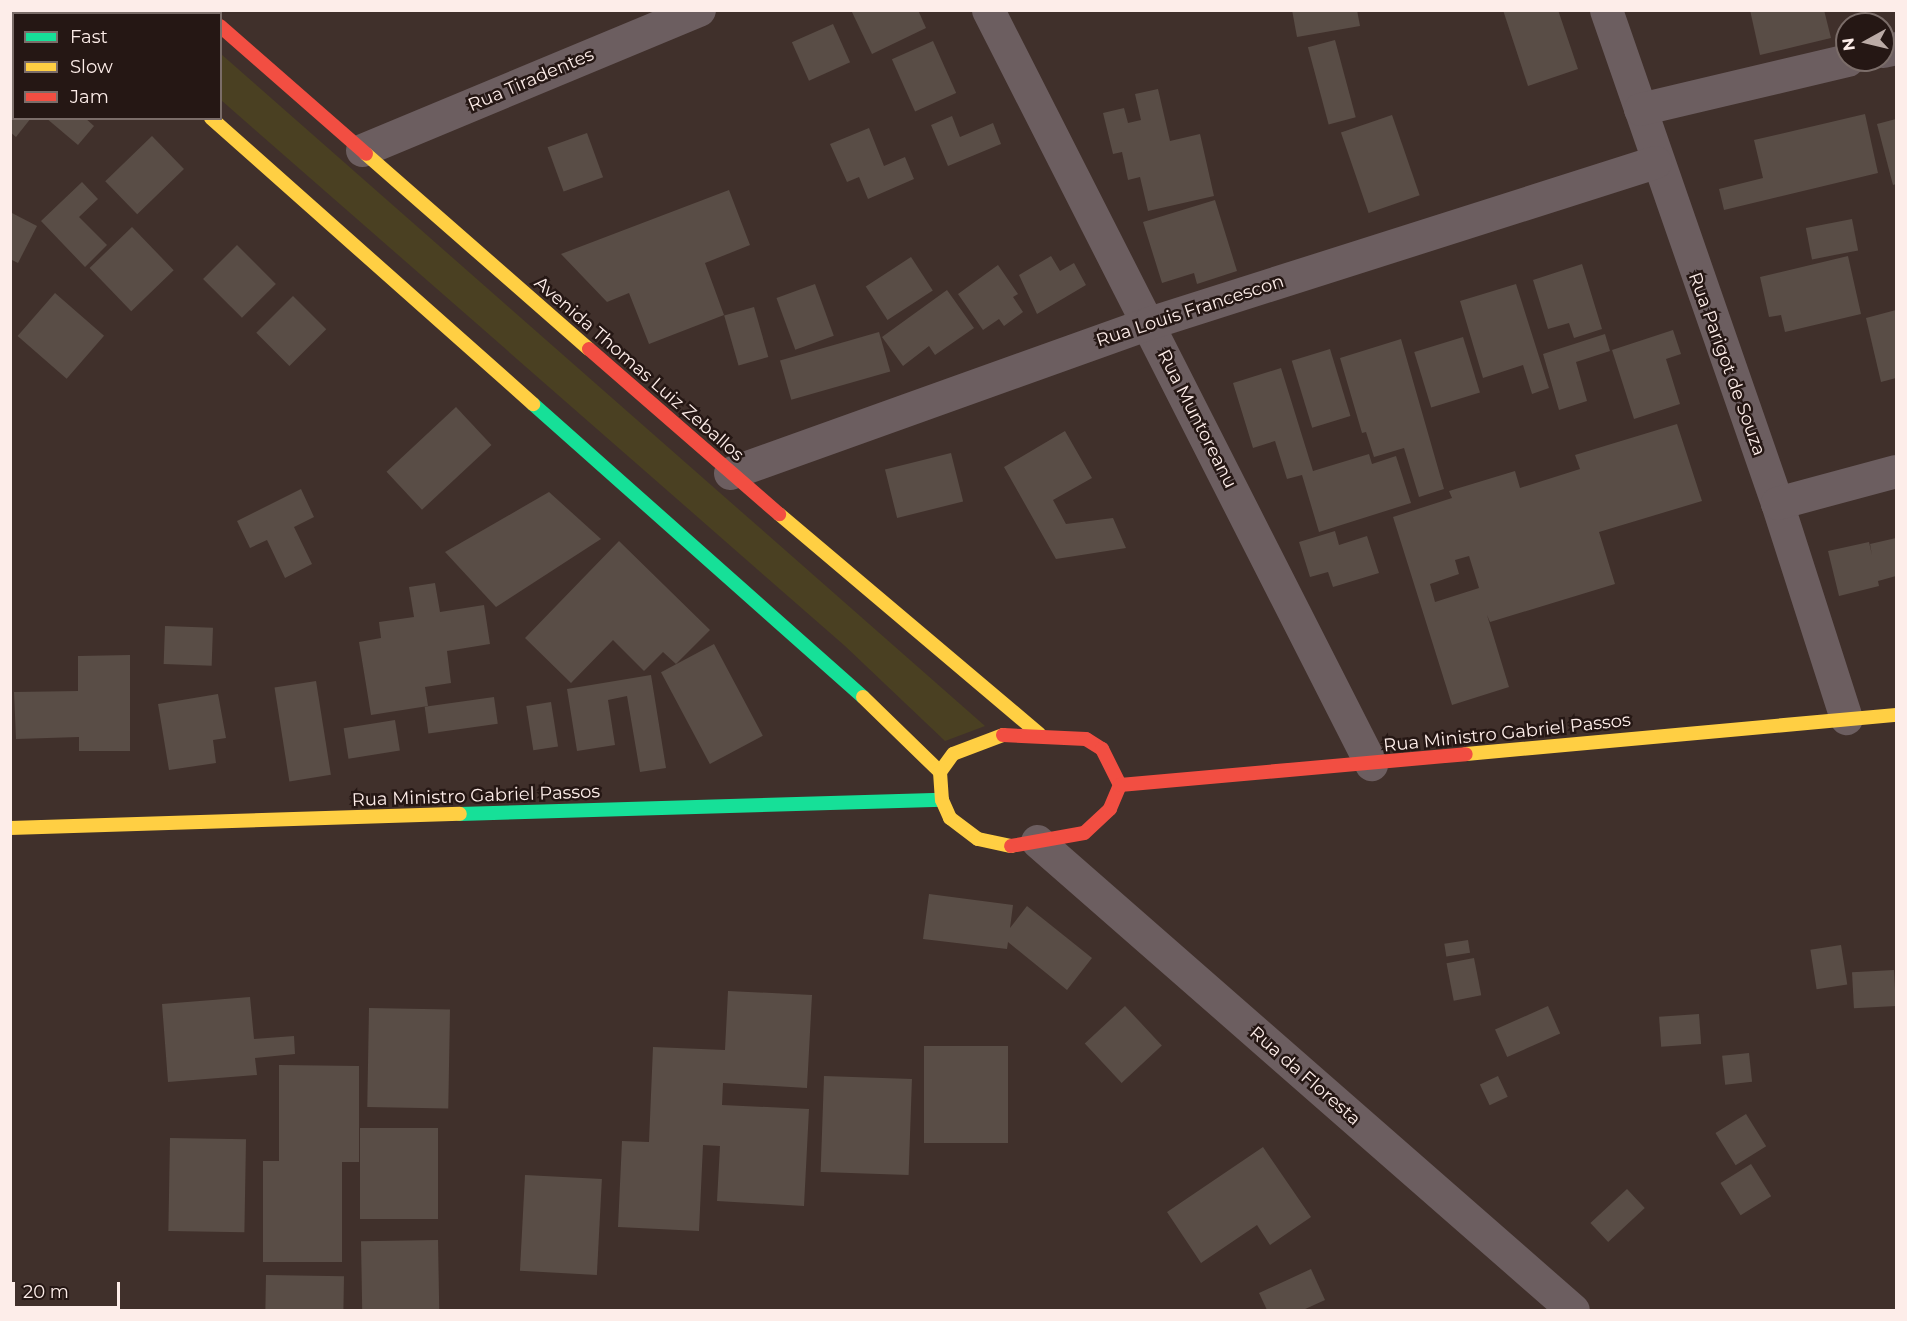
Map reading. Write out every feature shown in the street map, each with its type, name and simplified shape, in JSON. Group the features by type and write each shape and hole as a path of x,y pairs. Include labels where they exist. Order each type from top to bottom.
{"main road":[{"name":"Avenida Thomas Luiz Zeballos","path":"222,28 730,473 1039,734"},
{"path":"214,120 859,693 940,772"},
{"name":"Rua Ministro Gabriel Passos","path":"1120,785 1896,715"},
{"path":"1039,734 1086,739 1102,749 1120,785 1110,809 1084,832 1011,846 978,839 950,818 942,800 940,772 953,754 974,743 1004,735 1039,734"},
{"name":"Rua Ministro Gabriel Passos","path":"10,828 942,800"}],"street":[{"name":"Rua Tiradentes","path":"362,150 699,10"},
{"name":"Rua Muntoreanu","path":"988,10 1149,322 1371,764"},
{"name":"Rua Parigot de Souza","path":"1606,10 1640,109 1655,162 1777,503 1846,718"},
{"path":"1640,109 1835,63"},
{"name":"Rua Louis Francescon","path":"730,473 1149,322 1655,162"},
{"path":"1777,503 1896,471"},
{"name":"Rua da Floresta","path":"1037,841 1573,1311"}],"shaded area":[{"path":"222,55 985,726 945,741 845,646 222,101"}],"building":[{"path":"851,10 918,10 926,28 872,54"},
{"path":"1292,10 1357,10 1360,26 1297,37"},
{"path":"1503,10 1558,10 1578,69 1528,86"},
{"path":"1750,10 1824,10 1831,38 1760,55"},
{"path":"833,24 850,62 809,81 792,42"},
{"path":"1335,40 1356,117 1329,125 1308,47"},
{"path":"933,41 956,93 915,111 892,59"},
{"path":"10,58 12,120 29,120 16,137 10,132"},
{"path":"1158,89 1170,141 1200,134 1214,196 1148,211 1140,177 1128,180 1122,152 1113,154 1103,113 1124,108 1128,123 1141,120 1135,94"},
{"path":"1865,114 1878,173 1724,210 1719,189 1763,178 1754,140"},
{"path":"1392,115 1420,195 1369,213 1341,133"},
{"path":"952,116 960,137 993,123 1001,144 948,166 931,125"},
{"path":"1896,119 1896,184 1893,185 1877,124"},
{"path":"48,120 87,120 94,126 78,145"},
{"path":"869,128 884,166 905,157 914,179 868,199 859,177 847,182 830,144"},
{"path":"587,133 603,177 564,192 548,147"},
{"path":"152,136 184,169 137,214 105,181"},
{"path":"82,182 98,199 79,217 107,245 85,267 41,221"},
{"path":"729,190 750,245 705,263 724,315 649,344 629,293 607,302 561,254"},
{"path":"1215,200 1237,271 1197,284 1194,273 1162,283 1143,222"},
{"path":"10,212 37,226 18,263 10,259"},
{"path":"1852,219 1858,250 1812,259 1806,228"},
{"path":"132,227 174,270 131,311 90,268"},
{"path":"237,245 276,284 242,318 203,279"},
{"path":"1051,256 1060,271 1074,263 1086,285 1037,314 1019,275"},
{"path":"1848,256 1861,314 1785,332 1781,315 1769,317 1760,277"},
{"path":"911,257 933,291 887,320 866,286"},
{"path":"1582,264 1602,329 1574,338 1569,323 1548,329 1533,280"},
{"path":"998,265 1018,294 1013,297 1023,312 1004,326 999,319 983,330 958,294"},
{"path":"815,284 834,336 795,350 776,298"},
{"path":"1516,284 1549,388 1532,394 1523,365 1483,378 1460,301"},
{"path":"947,290 974,328 935,355 929,346 903,366 882,337"},
{"path":"55,293 104,336 67,379 18,336"},
{"path":"293,296 326,329 289,366 256,333"},
{"path":"754,307 768,357 739,366 724,316"},
{"path":"1896,310 1896,378 1881,382 1866,318"},
{"path":"1673,330 1681,354 1666,359 1680,404 1634,419 1612,350"},
{"path":"879,332 890,371 791,400 780,360"},
{"path":"1605,334 1610,351 1576,362 1587,401 1559,410 1543,354"},
{"path":"1463,337 1480,392 1431,407 1414,352"},
{"path":"1401,339 1444,489 1419,497 1404,448 1374,457 1366,432 1362,433 1340,358"},
{"path":"1330,349 1350,416 1312,428 1292,361"},
{"path":"1281,368 1313,471 1369,454 1372,464 1396,456 1411,503 1319,532 1302,475 1287,479 1275,441 1253,448 1233,383"},
{"path":"456,407 491,445 422,510 387,472"},
{"path":"1677,424 1702,501 1599,532 1615,584 1490,622 1487,615 1509,687 1452,705 1393,517 1452,498 1449,491 1515,471 1520,488 1580,469 1575,455","holes":["1469,556 1479,588 1435,602 1430,584 1459,574 1455,560"]},
{"path":"1065,431 1092,478 1053,500 1066,524 1113,518 1126,548 1056,559 1004,467"},
{"path":"951,453 963,502 897,518 885,469"},
{"path":"301,489 314,517 294,527 312,564 285,578 267,540 250,548 237,521"},
{"path":"549,492 601,539 496,607 445,552"},
{"path":"1335,531 1339,545 1367,536 1379,573 1333,587 1328,572 1310,577 1299,542"},
{"path":"1896,538 1896,576 1878,581 1879,586 1839,596 1828,551 1869,542 1872,555 1870,544"},
{"path":"619,541 710,630 676,664 663,652 644,671 613,640 571,683 525,638"},
{"path":"435,583 440,612 484,605 490,644 447,651 451,683 425,687 428,706 371,715 359,642 381,638 379,622 414,617 409,587"},
{"path":"165,626 213,628 212,666 164,664"},
{"path":"714,644 763,736 710,764 661,672"},
{"path":"130,655 130,751 79,751 79,737 16,739 14,692 78,691 78,656"},
{"path":"651,675 666,768 640,772 627,696 608,700 615,745 577,751 567,689"},
{"path":"316,681 331,775 289,781 275,688"},
{"path":"218,694 226,738 213,740 216,763 169,770 158,704"},
{"path":"494,697 498,724 428,733 425,707"},
{"path":"551,702 558,746 533,750 526,706"},
{"path":"395,720 400,751 348,759 344,728"},
{"path":"929,894 1013,905 1010,928 1027,906 1092,958 1067,990 1008,942 1007,949 923,939"},
{"path":"1468,940 1470,953 1446,957 1444,944"},
{"path":"1841,945 1847,985 1817,989 1810,950"},
{"path":"1474,958 1481,995 1454,1001 1447,963"},
{"path":"1894,970 1896,1006 1854,1008 1852,972"},
{"path":"728,991 812,995 807,1088 723,1083 722,1105 809,1109 804,1206 717,1201 720,1146 703,1145 699,1231 618,1227 622,1141 649,1142 653,1047 725,1050"},
{"path":"250,997 254,1039 294,1036 295,1054 255,1058 257,1075 168,1082 162,1004"},
{"path":"1125,1006 1162,1045 1122,1083 1085,1044"},
{"path":"1548,1006 1560,1033 1507,1057 1495,1030"},
{"path":"369,1008 450,1009 448,1108 367,1107"},
{"path":"1699,1014 1701,1044 1661,1047 1659,1017"},
{"path":"924,1046 1008,1046 1008,1143 924,1143"},
{"path":"1749,1053 1752,1082 1725,1085 1722,1056"},
{"path":"279,1065 359,1066 359,1162 342,1162 342,1262 263,1262 263,1161 279,1161"},
{"path":"824,1076 912,1079 909,1175 821,1172"},
{"path":"1498,1076 1508,1097 1490,1105 1480,1084"},
{"path":"1746,1114 1766,1146 1736,1165 1715,1133"},
{"path":"360,1128 438,1128 438,1219 360,1219"},
{"path":"170,1138 246,1139 244,1232 168,1231"},
{"path":"1263,1147 1311,1217 1270,1245 1257,1225 1201,1263 1167,1212"},
{"path":"1751,1164 1771,1196 1741,1215 1720,1183"},
{"path":"525,1175 602,1179 597,1275 520,1271"},
{"path":"1627,1189 1645,1208 1608,1242 1590,1223"},
{"path":"438,1240 439,1310 362,1310 361,1241"},
{"path":"1311,1269 1325,1300 1303,1310 1267,1310 1259,1293"},
{"path":"266,1275 344,1276 343,1310 265,1310"}],"traffic: fast":[{"path":"533,404 863,697"},
{"path":"460,814 942,800"}],"traffic: slow":[{"path":"213,120 533,404"},
{"path":"366,154 589,349"},
{"path":"779,514 1039,734"},
{"path":"863,697 940,772"},
{"path":"1466,754 1896,715"},
{"path":"1003,735 953,754 940,772 942,800 950,818 978,839 1011,846"},
{"path":"10,828 460,814"}],"traffic: jam":[{"path":"222,28 366,154"},
{"path":"589,349 779,514"},
{"path":"1003,735 1086,739 1102,749 1120,785 1110,809 1084,833 1011,846"},
{"path":"1120,785 1466,754"}]}
